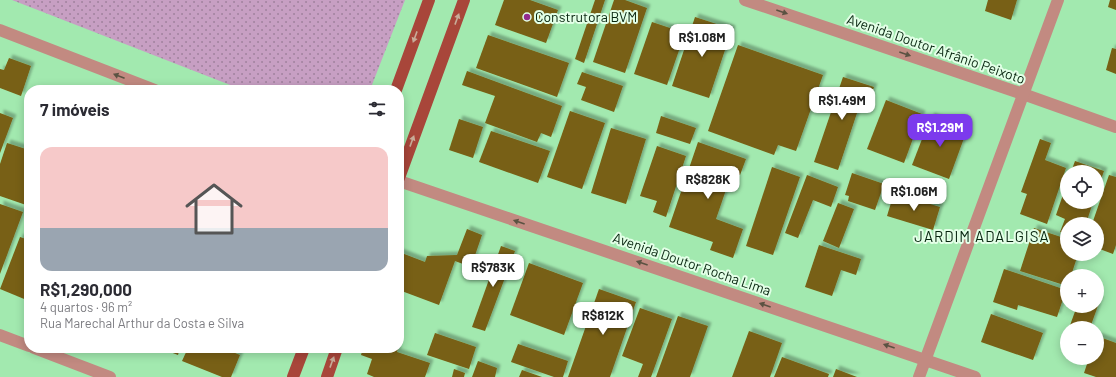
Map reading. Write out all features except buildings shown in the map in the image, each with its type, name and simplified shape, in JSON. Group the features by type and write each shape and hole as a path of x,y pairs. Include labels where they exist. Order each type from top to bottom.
{"main road":[{"path":"398,85 429,0"},
{"path":"404,164 464,0"},
{"path":"293,377 302,353"},
{"path":"327,377 335,353"}],"street":[{"name":"Avenida Doutor Afrânio Peixoto","path":"745,0 1024,94 1116,127"},
{"path":"919,377 1058,0"},
{"path":"0,30 142,85"},
{"name":"Avenida Doutor Rocha Lima","path":"404,183 926,359 975,377"},
{"path":"0,335 24,344"},
{"path":"47,353 110,377"}],"shaded area":[{"path":"12,0 405,0 372,85 230,85"}],"place":[{"name":"Construtora BVM","path":"527,17"}],"district":[{"name":"JARDIM ADALGISA","path":"982,237"}]}
